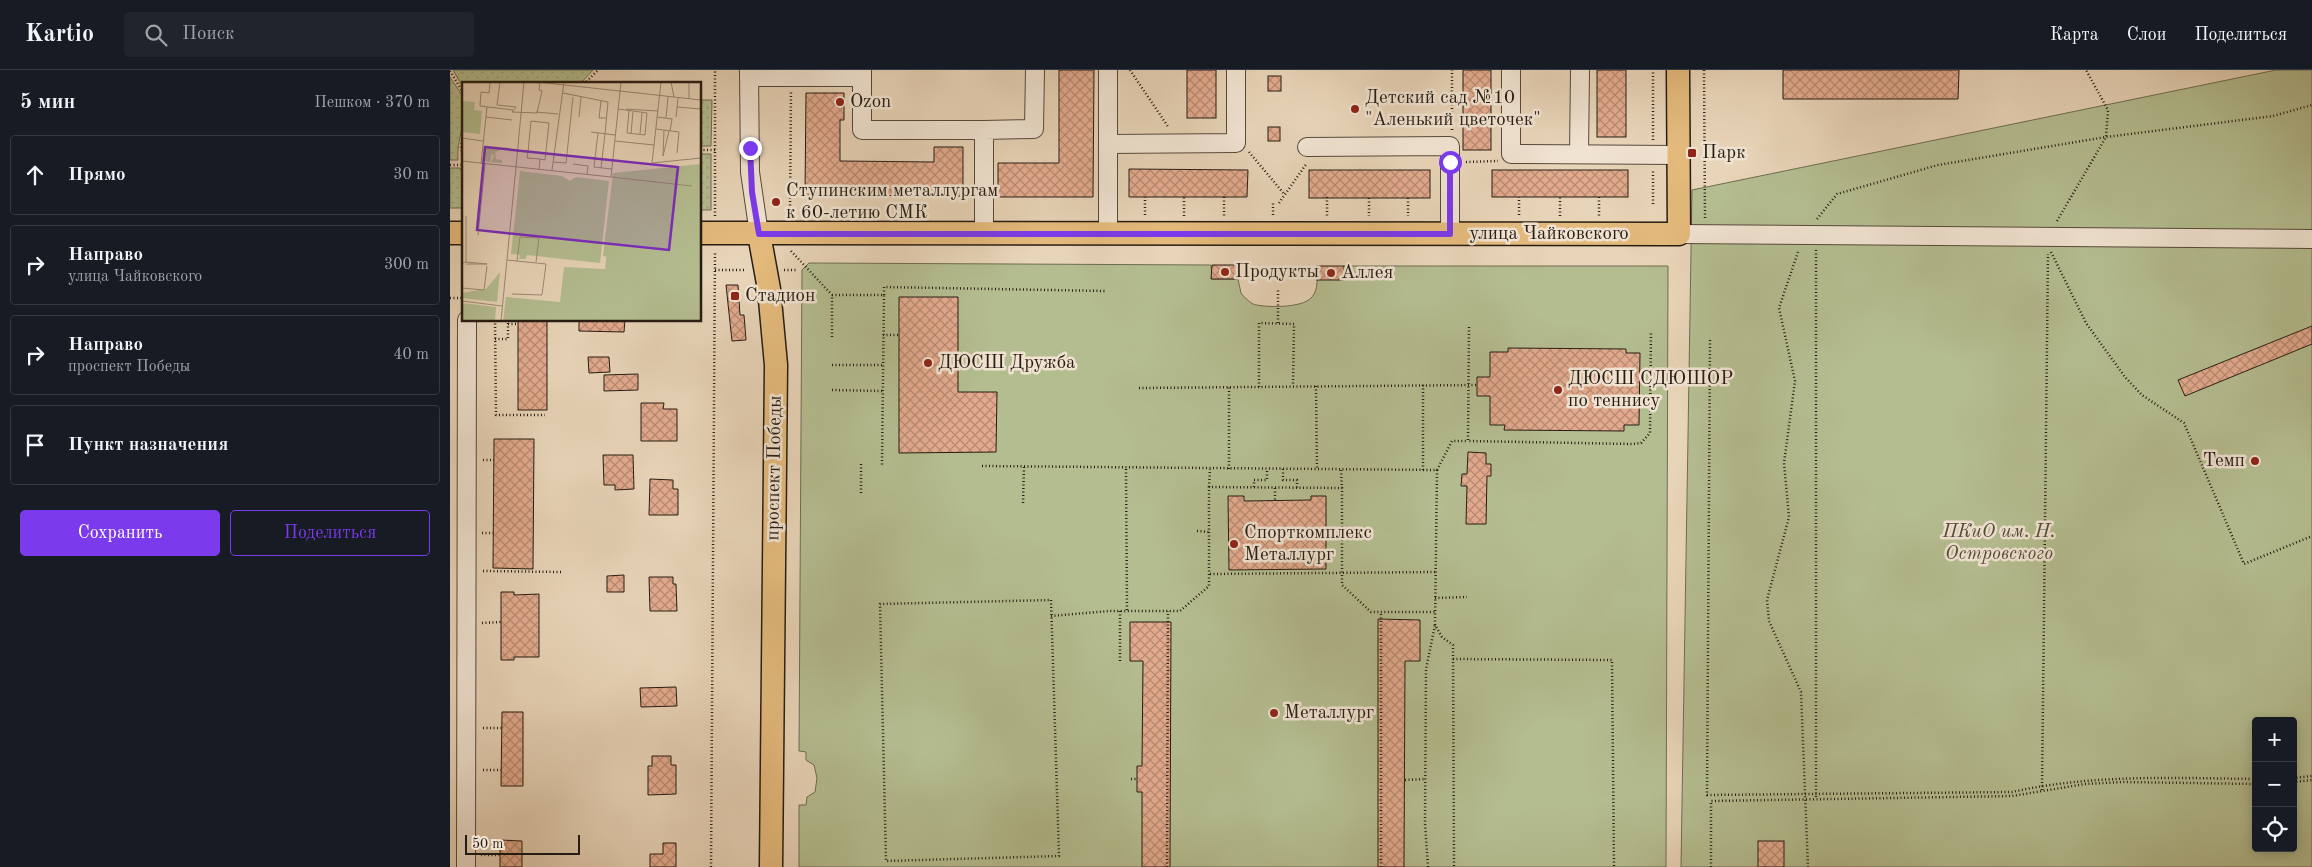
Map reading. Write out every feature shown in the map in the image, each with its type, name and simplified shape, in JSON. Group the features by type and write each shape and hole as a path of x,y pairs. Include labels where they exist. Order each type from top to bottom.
{"main road":[{"path":"1678,70 1678,234"},
{"name":"улица Чайковского","path":"707,234 1678,234"},
{"name":"проспект Победы","path":"759,234 772,313 776,374 771,867"}],"street":[{"path":"749,74 791,77 862,73 862,130 984,130 1034,129 1035,70"},
{"path":"1108,70 1108,234"},
{"path":"1108,144 1236,143 1236,70"},
{"path":"1511,70 1512,154 1679,155"},
{"path":"1579,154 1580,70"},
{"name":"проспект Победы","path":"749,74 750,179 759,234"},
{"path":"984,130 984,234"},
{"path":"1312,147 1450,154 1450,234"},
{"path":"1678,234 2312,239"},
{"path":"466,867 467,321"}],"path":[{"path":"586,82 598,70"},
{"path":"711,867 707,234 715,150 715,70"},
{"path":"1130,70 1180,144"},
{"path":"1452,70 1450,154 1504,161 1512,154"},
{"path":"1653,70 1653,204"},
{"path":"1704,70 1705,234"},
{"path":"2048,237 2106,137 2108,110 2086,70"},
{"path":"450,71 462,91"},
{"path":"791,77 790,251 832,295 832,337"},
{"path":"1808,867 1801,692 1769,621 1767,600 1789,517 1784,463 1795,381 1779,308 1810,235 1837,194 1938,165 2106,137 2272,116 2312,105"},
{"path":"462,140 460,146 462,159"},
{"path":"1236,143 1251,153 1285,195"},
{"path":"1279,203 1312,147"},
{"path":"701,150 715,150"},
{"path":"1810,235 1816,799"},
{"path":"2042,790 2048,246 2086,323 2125,377 2142,395 2184,423 2244,564 2312,536"},
{"path":"882,465 884,287 1106,291"},
{"path":"1278,288 1278,323"},
{"path":"832,295 884,295"},
{"path":"495,321 496,415 545,415"},
{"path":"1259,387 1260,323 1294,324 1293,386"},
{"path":"496,339 508,339 508,324 518,324"},
{"path":"1468,441 1469,327"},
{"path":"1428,867 1425,823 1426,669 1435,625 1437,470 1452,441 1641,443 1650,433 1651,331"},
{"path":"884,335 899,335"},
{"path":"1710,340 1707,795 2012,792 2042,785 2122,777 2252,780"},
{"path":"832,365 883,365"},
{"path":"1423,470 1424,385"},
{"path":"1139,388 1477,385"},
{"path":"1316,386 1317,469"},
{"path":"1229,387 1229,469"},
{"path":"832,390 883,390"},
{"path":"861,464 861,493"},
{"path":"982,466 1126,469 1437,470"},
{"path":"1023,503 1024,466"},
{"path":"1126,469 1127,611"},
{"path":"1051,616 1120,611 1180,611 1209,586 1210,469"},
{"path":"1254,488 1254,480 1267,480 1267,469"},
{"path":"1283,470 1283,480 1297,480 1297,488"},
{"path":"1341,470 1342,584 1371,612 1435,612"},
{"path":"1209,487 1342,488"},
{"path":"1275,488 1275,501"},
{"path":"1197,532 1209,532"},
{"path":"466,571 562,572"},
{"path":"1209,574 1436,572"},
{"path":"1435,598 1467,597"},
{"path":"1051,600 1051,616 1059,856 886,861 880,604 1051,600"},
{"path":"1120,611 1120,662"},
{"path":"1167,867 1168,611"},
{"path":"1381,612 1381,867"},
{"path":"1435,625 1442,637 1453,645 1454,867"},
{"path":"1453,659 1612,660 1614,867"},
{"path":"2297,778 2312,776"},
{"path":"1131,779 1137,779"},
{"path":"1404,780 1426,779"},
{"path":"2297,782 2312,780"},
{"path":"1711,867 1712,801 2012,796 2042,790 2123,782 2252,784"}],"green space":[{"path":"453,70 593,70 582,82 462,82 462,86"},
{"name":"ПКиО им. Н. Островского","path":"2276,70 2312,70 2312,867 1681,867 1692,190"},
{"path":"450,77 462,96 462,128 458,160 450,160"},
{"path":"701,100 712,100 711,146 701,146"},
{"path":"701,154 711,154 711,210 701,210"},
{"path":"450,168 460,168 462,172 462,208 450,208"},
{"name":"Спорткомплекс Металлург","path":"809,263 1211,265 1212,279 1238,279 1241,293 1249,302 1274,306 1300,304 1306,301 1315,292 1317,280 1344,266 1668,266 1666,867 799,867 799,805 806,805 807,797 815,792 817,778 814,765 806,760 806,752 799,751 802,270"}],"building":[{"path":"1059,70 1094,70 1093,197 998,197 998,163 1059,163"},
{"path":"1187,70 1216,70 1216,118 1187,118"},
{"path":"1463,70 1491,70 1491,150 1463,150"},
{"path":"1597,70 1626,70 1626,137 1597,137"},
{"path":"1783,70 1959,70 1958,99 1783,99"},
{"path":"1268,76 1281,76 1281,91 1268,91"},
{"path":"806,93 844,93 844,120 840,120 840,161 934,162 934,147 963,147 963,196 805,195"},
{"path":"1268,127 1280,127 1280,141 1268,141"},
{"path":"1129,169 1248,170 1247,197 1129,197"},
{"path":"1309,170 1430,170 1430,198 1309,198"},
{"path":"1492,170 1628,170 1628,197 1492,197"},
{"name":"Продукты","path":"1212,265 1238,265 1238,279 1211,279"},
{"name":"Аллея","path":"1317,266 1344,266 1344,280 1317,280"},
{"path":"726,285 738,285 740,315 744,315 746,340 732,341"},
{"name":"ДЮСШ Дружба","path":"899,297 958,297 958,392 997,392 996,452 899,453"},
{"path":"518,321 547,321 547,410 518,410"},
{"path":"579,321 625,321 624,332 579,331"},
{"path":"2312,326 2312,344 2185,396 2178,380"},
{"name":"ДЮСШ СДЮШОР по теннису","path":"1508,348 1626,349 1626,353 1640,353 1639,425 1624,425 1624,431 1504,430 1505,425 1490,425 1490,396 1477,396 1477,377 1490,377 1490,352 1508,352"},
{"path":"588,357 609,357 610,372 589,373"},
{"path":"638,374 638,390 604,391 604,375"},
{"path":"641,403 664,403 663,409 677,409 677,441 641,441"},
{"path":"494,439 534,439 533,569 493,568"},
{"path":"1468,452 1486,453 1486,464 1491,464 1491,476 1487,476 1486,524 1466,524 1467,486 1461,486 1462,474 1467,474"},
{"path":"603,455 633,455 634,489 615,490 615,485 604,485"},
{"path":"650,479 673,480 673,489 678,489 678,515 649,515"},
{"path":"1228,496 1244,496 1244,501 1311,500 1311,496 1326,496 1326,569 1229,570"},
{"path":"624,575 624,592 607,592 607,576"},
{"path":"649,577 673,577 673,584 676,584 677,611 650,611"},
{"path":"501,592 514,592 514,595 539,594 539,657 514,657 514,660 501,660"},
{"path":"1378,619 1420,620 1420,661 1405,661 1404,867 1378,867"},
{"path":"1130,622 1171,622 1170,867 1142,867 1142,792 1137,792 1137,766 1142,766 1143,661 1130,661"},
{"path":"676,687 677,706 641,707 640,688"},
{"path":"502,712 523,712 523,786 501,786"},
{"path":"652,756 671,756 671,765 676,765 676,794 648,795 648,766 652,766"},
{"path":"500,840 522,841 522,867 500,867"},
{"path":"1758,841 1784,841 1784,867 1758,867"},
{"path":"663,843 676,843 676,867 650,867 650,854 663,854"}],"place":[{"name":"Ozon","path":"840,102"},
{"name":"Детский сад №10 \"Аленький цветочек\"","path":"1355,109"},
{"name":"Парк","path":"1692,153"},
{"name":"Ступинским металлургам к 60-летию СМК","path":"776,202"},
{"name":"Продукты","path":"1225,272"},
{"name":"Аллея","path":"1331,273"},
{"name":"Стадион","path":"735,296"},
{"name":"ДЮСШ Дружба","path":"928,363"},
{"name":"ДЮСШ СДЮШОР по теннису","path":"1558,390"},
{"name":"Темп","path":"2255,461"},
{"name":"Спорткомплекс Металлург","path":"1234,544"},
{"name":"Металлург","path":"1274,713"}],"route":[{"path":"750,148 752,192 759,234 1450,234 1450,162"}]}
